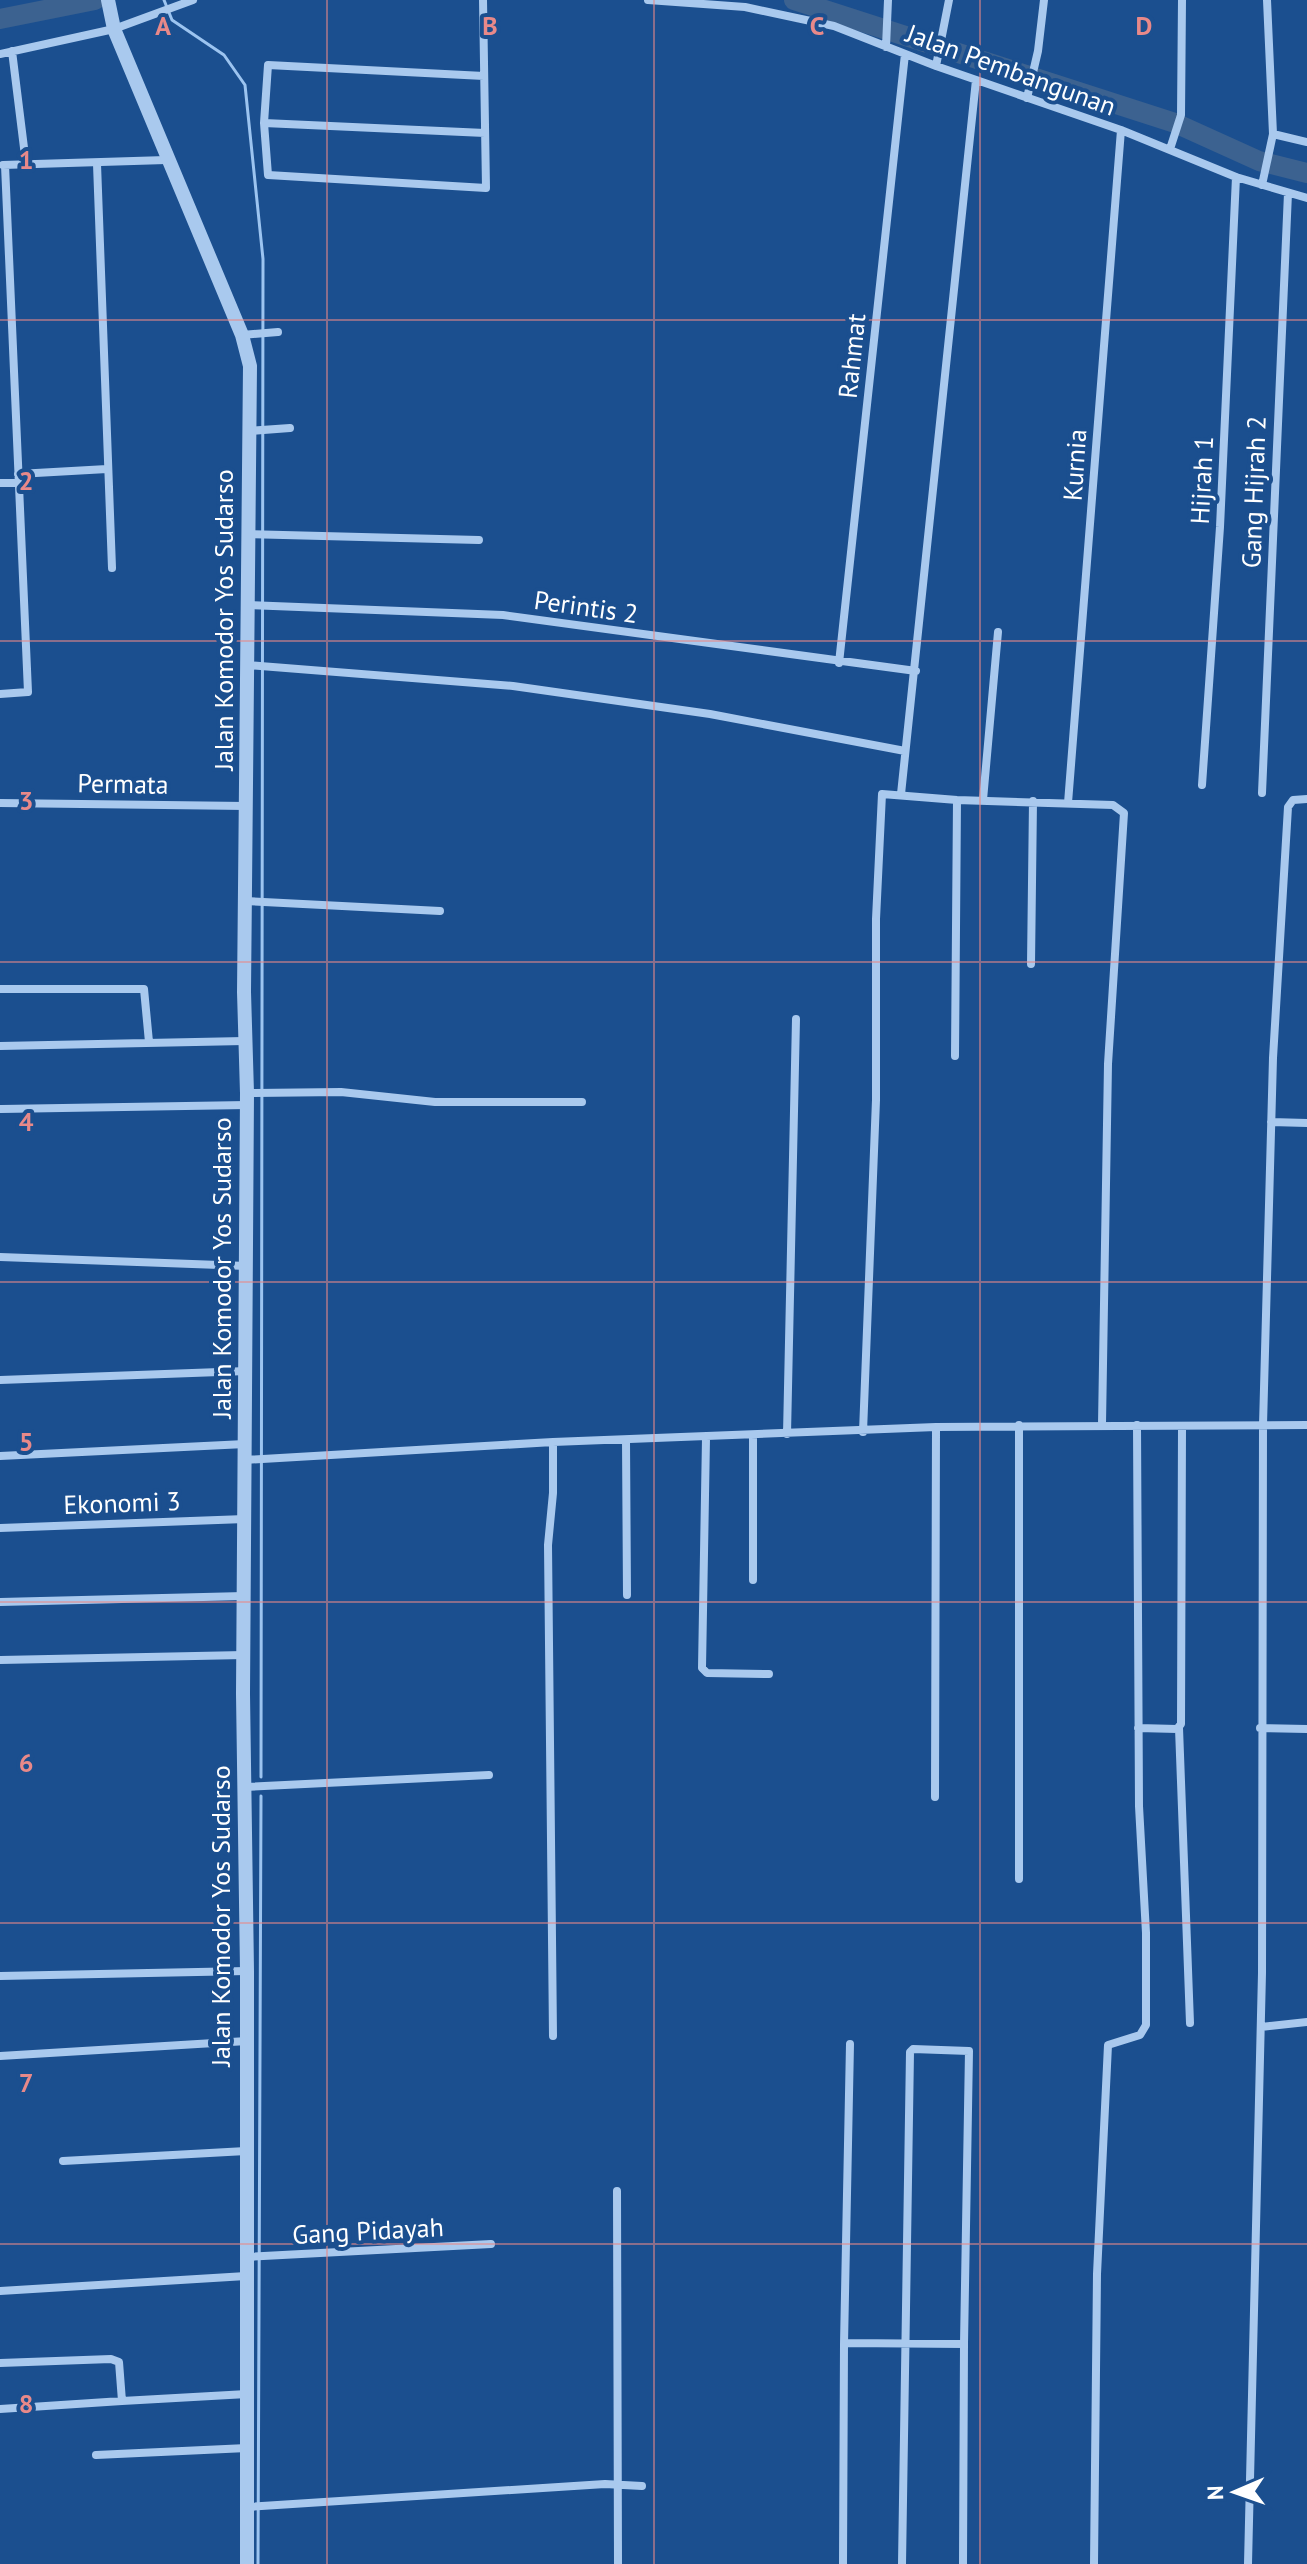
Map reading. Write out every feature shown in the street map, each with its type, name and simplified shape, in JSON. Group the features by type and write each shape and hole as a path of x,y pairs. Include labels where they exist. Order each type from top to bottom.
{"street":[{"path":"483,0 488,181 484,189 270,176 266,170 266,68 272,64 484,76"},
{"name":"Jalan Pembangunan","path":"648,0 778,12 834,26 936,66 1121,130 1236,177 1307,198"},
{"path":"936,66 949,0"},
{"path":"1027,98 1036,62 1044,0"},
{"path":"1170,149 1176,139 1181,115 1182,0"},
{"path":"1262,185 1273,134 1267,0"},
{"path":"0,54 114,29 189,1"},
{"path":"778,12 781,2"},
{"path":"886,47 888,3"},
{"name":"Jalan Komodor Yos Sudarso","path":"109,6 114,29 166,160 249,334 253,606 246,806 250,901 244,1041 251,1097 245,1444 249,1460 244,1596 246,2151 250,2257 246,2276 247,2564"},
{"path":"12,51 26,164"},
{"name":"Rahmat","path":"839,663 905,54"},
{"path":"901,794 976,80"},
{"path":"264,123 485,133"},
{"name":"Kurnia","path":"1068,803 1121,130"},
{"path":"1273,134 1307,142"},
{"path":"0,694 28,692 2,165 166,160"},
{"path":"97,164 112,568"},
{"name":"Hijrah 1","path":"1202,785 1220,527 1236,177"},
{"name":"Gang Hijrah 2","path":"1262,793 1288,193"},
{"path":"249,334 274,333"},
{"path":"252,431 290,428"},
{"path":"0,483 18,478 107,469"},
{"path":"253,534 479,540"},
{"name":"Perintis 2","path":"253,606 503,615 839,663 916,671"},
{"path":"983,800 998,632"},
{"path":"252,666 513,686 697,712 905,751"},
{"path":"863,1432 875,1115 876,919 882,794 957,800 1113,805 1124,813 1108,1064 1102,1424"},
{"path":"1248,2564 1261,2027 1263,1425 1271,1122 1288,807 1293,800 1307,799"},
{"path":"955,1056 957,800"},
{"path":"1031,964 1033,801"},
{"name":"Permata","path":"0,803 246,806"},
{"path":"250,901 440,911"},
{"path":"0,989 144,989 149,1042"},
{"path":"787,1434 796,1019"},
{"path":"0,1046 244,1041"},
{"path":"1,1109 341,1092 435,1102 582,1102"},
{"path":"1271,1122 1307,1123"},
{"path":"0,1257 247,1266"},
{"path":"0,1380 248,1371"},
{"path":"1019,1425 1019,1879"},
{"path":"1094,2564 1097,2274 1108,2045 1140,2035 1146,2025 1146,1933 1138,1728 1137,1425"},
{"path":"249,1460 553,1442 936,1427 1307,1425"},
{"path":"935,1797 936,1427"},
{"path":"1182,1427 1179,1728 1190,2023"},
{"path":"753,1436 753,1580"},
{"path":"706,1438 702,1668 707,1673 769,1674"},
{"path":"626,1440 627,1595"},
{"path":"553,1442 553,1493 548,1545 553,2036"},
{"path":"0,1456 245,1444"},
{"name":"Ekonomi 3","path":"0,1528 245,1519"},
{"path":"0,1602 244,1596"},
{"path":"0,1660 244,1655"},
{"path":"1138,1728 1179,1728"},
{"path":"1260,1728 1307,1729"},
{"path":"244,1787 489,1775"},
{"path":"0,1976 247,1971"},
{"path":"1261,2027 1307,2022"},
{"path":"0,2056 247,2041"},
{"path":"843,2564 850,2044"},
{"path":"902,2564 910,2052 913,2049 970,2053 963,2564"},
{"path":"63,2161 246,2151"},
{"path":"617,2191 618,2564"},
{"name":"Gang Pidayah","path":"250,2257 491,2244"},
{"path":"0,2291 246,2276"},
{"path":"844,2344 964,2344"},
{"path":"0,2363 115,2360 122,2379 122,2401"},
{"path":"0,2409 247,2394"},
{"path":"96,2455 247,2448"},
{"path":"249,2506 642,2486"}],"waterway":[{"path":"0,19 95,0"},
{"path":"164,0 172,20 224,55 245,85 263,259 261,1777"},
{"path":"794,0 1175,123 1259,161 1307,173"},
{"path":"258,2564 261,1796"}]}
